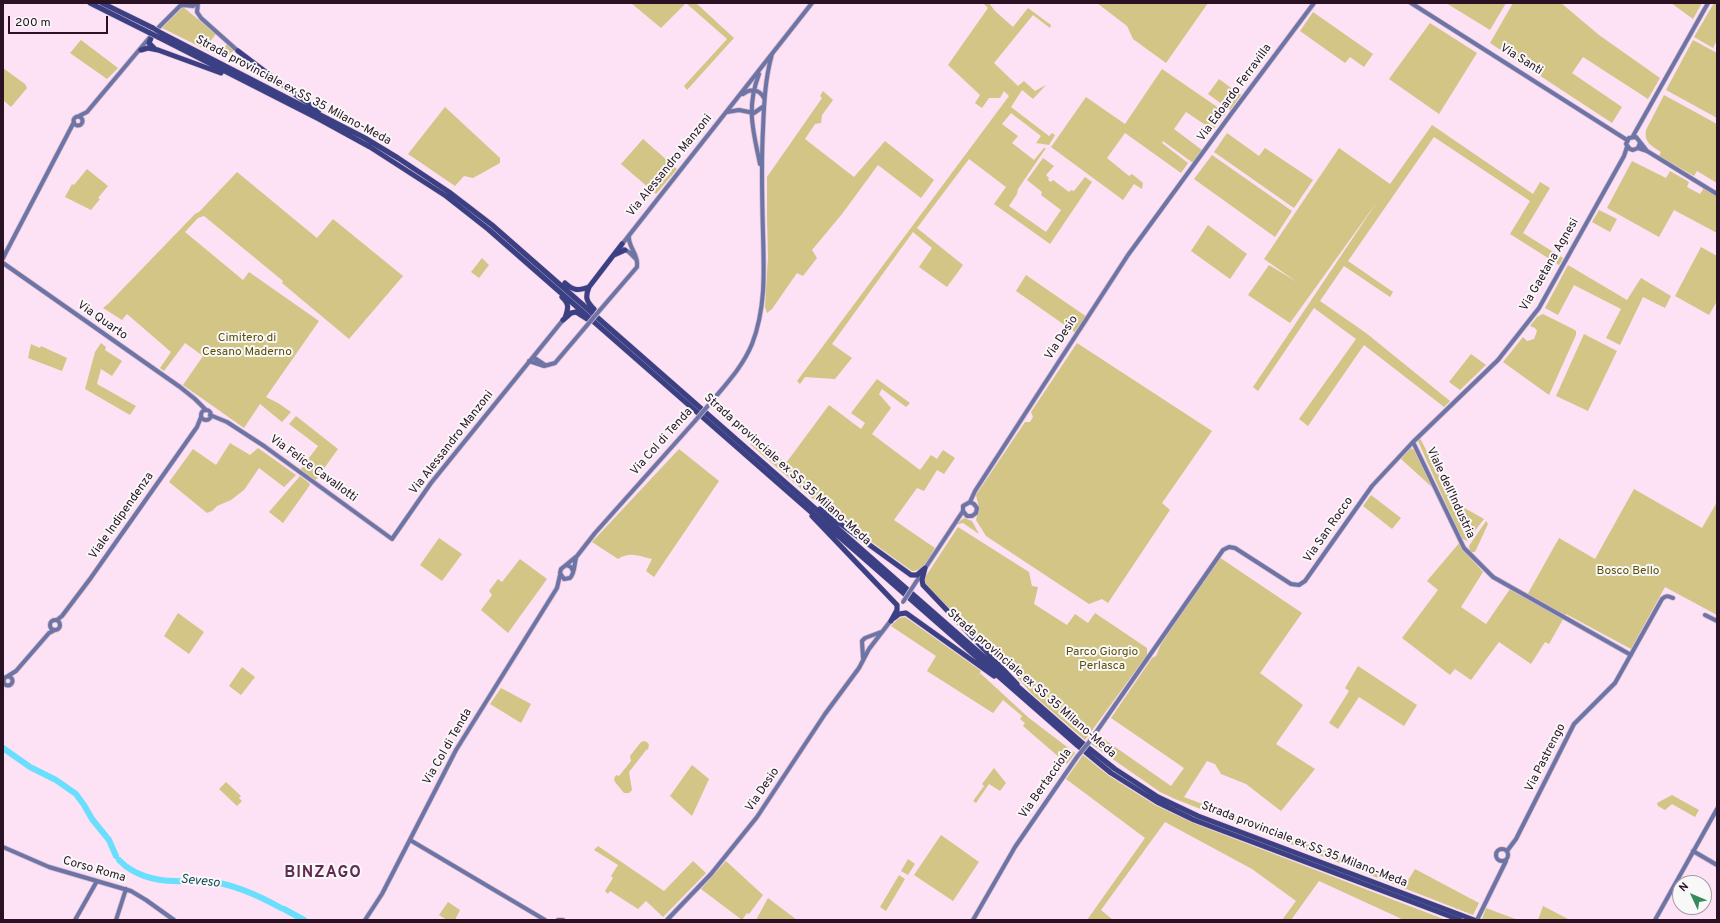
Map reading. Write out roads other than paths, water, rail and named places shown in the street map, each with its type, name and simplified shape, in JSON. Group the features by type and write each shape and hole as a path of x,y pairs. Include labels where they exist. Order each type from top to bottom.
{"highway":[{"name":"Strada provinciale ex SS 35 Milano-Meda","path":"102,3 117,11 151,36"},
{"name":"Strada provinciale ex SS 35 Milano-Meda","path":"93,4 151,36"},
{"name":"Strada provinciale ex SS 35 Milano-Meda","path":"151,36 160,31"},
{"name":"Strada provinciale ex SS 35 Milano-Meda","path":"160,31 338,123 398,158 449,192 492,225 1024,693 1115,769 1158,797 1198,816 1474,920"},
{"name":"Strada provinciale ex SS 35 Milano-Meda","path":"160,31 210,66 247,82 319,119 393,162 446,196 488,229 554,285 1001,679 1111,773 1157,802 1194,820 1460,920"},
{"path":"151,36 150,45 158,50"},
{"path":"140,50 148,48 158,50 210,66"},
{"path":"238,51 300,98 338,123"},
{"path":"604,322 603,317 586,300 586,294 589,286 622,244"},
{"path":"612,256 626,250"},
{"path":"550,275 555,276 572,289 580,290 589,286"},
{"path":"554,285 556,291 568,305 564,319"},
{"path":"564,319 572,313 578,313 597,328 605,330"},
{"path":"796,492 911,575 917,575 925,568"},
{"path":"801,503 814,519 897,605 897,610 891,621"},
{"path":"925,568 922,580 923,585 1016,682 1024,693"},
{"path":"891,621 898,614 906,613 992,675 1001,679"}],"street":[{"path":"160,31 180,3"},
{"path":"175,10 182,5 187,4 193,6 198,3"},
{"path":"198,3 197,12 201,18 238,51"},
{"name":"Via Alessandro Manzoni","path":"622,244 726,112 762,69 812,3"},
{"name":"Via Edoardo Ferravilla","path":"1172,195 1314,3"},
{"name":"Via Santi","path":"1411,3 1620,134 1633,139 1648,151"},
{"path":"1636,149 1633,139 1708,3"},
{"path":"136,54 151,36"},
{"path":"66,135 81,124 87,112 151,36"},
{"name":"Via Col di Tenda","path":"557,588 561,569 577,556 595,533 695,421 742,364 752,345 759,322 764,277 761,170 766,74 772,54"},
{"name":"Via Col di Tenda","path":"761,170 751,114 754,90 762,69"},
{"path":"740,96 747,91 754,90 759,92 764,98"},
{"path":"751,114 764,106"},
{"name":"Via Alessandro Manzoni","path":"726,112 738,110 751,114"},
{"path":"3,258 75,118 87,112"},
{"path":"79,116 83,120"},
{"path":"74,122 78,125"},
{"name":"Via Gaetana Agnesi","path":"1413,442 1498,360 1539,308 1624,156 1627,147 1633,139"},
{"path":"1627,147 1648,151 1717,194"},
{"name":"Via Gaetana Agnesi","path":"1624,156 1636,149"},
{"name":"Via Desio","path":"972,503 974,494 1128,255 1172,195"},
{"name":"Via Alessandro Manzoni","path":"630,233 630,244 638,261"},
{"path":"529,362 540,366 548,366 555,363 636,270 638,261 633,255 622,248 622,244 626,241 630,244 629,249 626,250"},
{"name":"Via Quarto","path":"3,263 161,373 198,401 205,416"},
{"name":"Via Alessandro Manzoni","path":"392,539 431,483 564,319"},
{"path":"533,357 548,366"},
{"name":"Via Felice Cavallotti","path":"205,416 220,418 264,446 392,539"},
{"name":"Viale Indipendenza","path":"58,622 205,416"},
{"name":"Via San Rocco","path":"1248,557 1288,583 1295,585 1301,584 1309,576 1372,486 1413,442"},
{"name":"Viale dell'Industria","path":"1413,442 1464,548 1493,577 1563,617 1632,653"},
{"path":"864,648 869,649 891,621 957,520 964,513 965,504 972,503 977,510 975,515 970,517 964,513"},
{"name":"Via Bertacciola","path":"973,920 1014,847 1154,650 1221,551 1227,548 1232,548 1248,557"},
{"name":"Via Col di Tenda","path":"365,920 382,894 456,750 557,588 572,576 577,556"},
{"path":"566,565 571,567 573,571"},
{"path":"560,575 567,579"},
{"name":"Via Pastrengo","path":"1508,853 1574,724 1615,683 1662,599 1668,596 1673,598"},
{"path":"1705,614 1717,621"},
{"path":"8,685 4,684 3,682 5,677 16,671 49,633 53,628 52,622 58,622 59,628 53,628"},
{"path":"863,660 864,648 862,641 865,638 869,638 883,631"},
{"path":"869,638 872,640 873,644"},
{"name":"Via Desio","path":"666,920 710,874 757,817 869,649"},
{"path":"3,687 11,684 16,671"},
{"path":"8,676 13,680"},
{"path":"1655,920 1717,809"},
{"path":"410,840 545,920"},
{"name":"Corso Roma","path":"3,847 38,863 126,889 146,900 174,920"},
{"path":"1477,920 1506,860 1508,853 1503,849 1499,850 1496,856 1500,863 1498,874"},
{"path":"1694,851 1717,865"},
{"path":"1498,860 1501,862 1506,860"},
{"path":"75,920 97,881"},
{"path":"116,920 126,889"}],"waterway":[{"name":"Seveso","path":"3,748 30,767 56,780 76,794 92,819 109,840 116,856"},
{"name":"Seveso","path":"119,860 131,870 145,876 167,881 201,880 228,885 246,891 281,908"},
{"name":"Seveso","path":"284,909 304,920"}],"district":[{"name":"BINZAGO","path":"323,874"}],"park label":[{"name":"Cimitero di Cesano Maderno","path":"247,346"},
{"name":"Bosco Bello","path":"1628,572"},
{"name":"Parco Giorgio Perlasca","path":"1102,660"}]}
